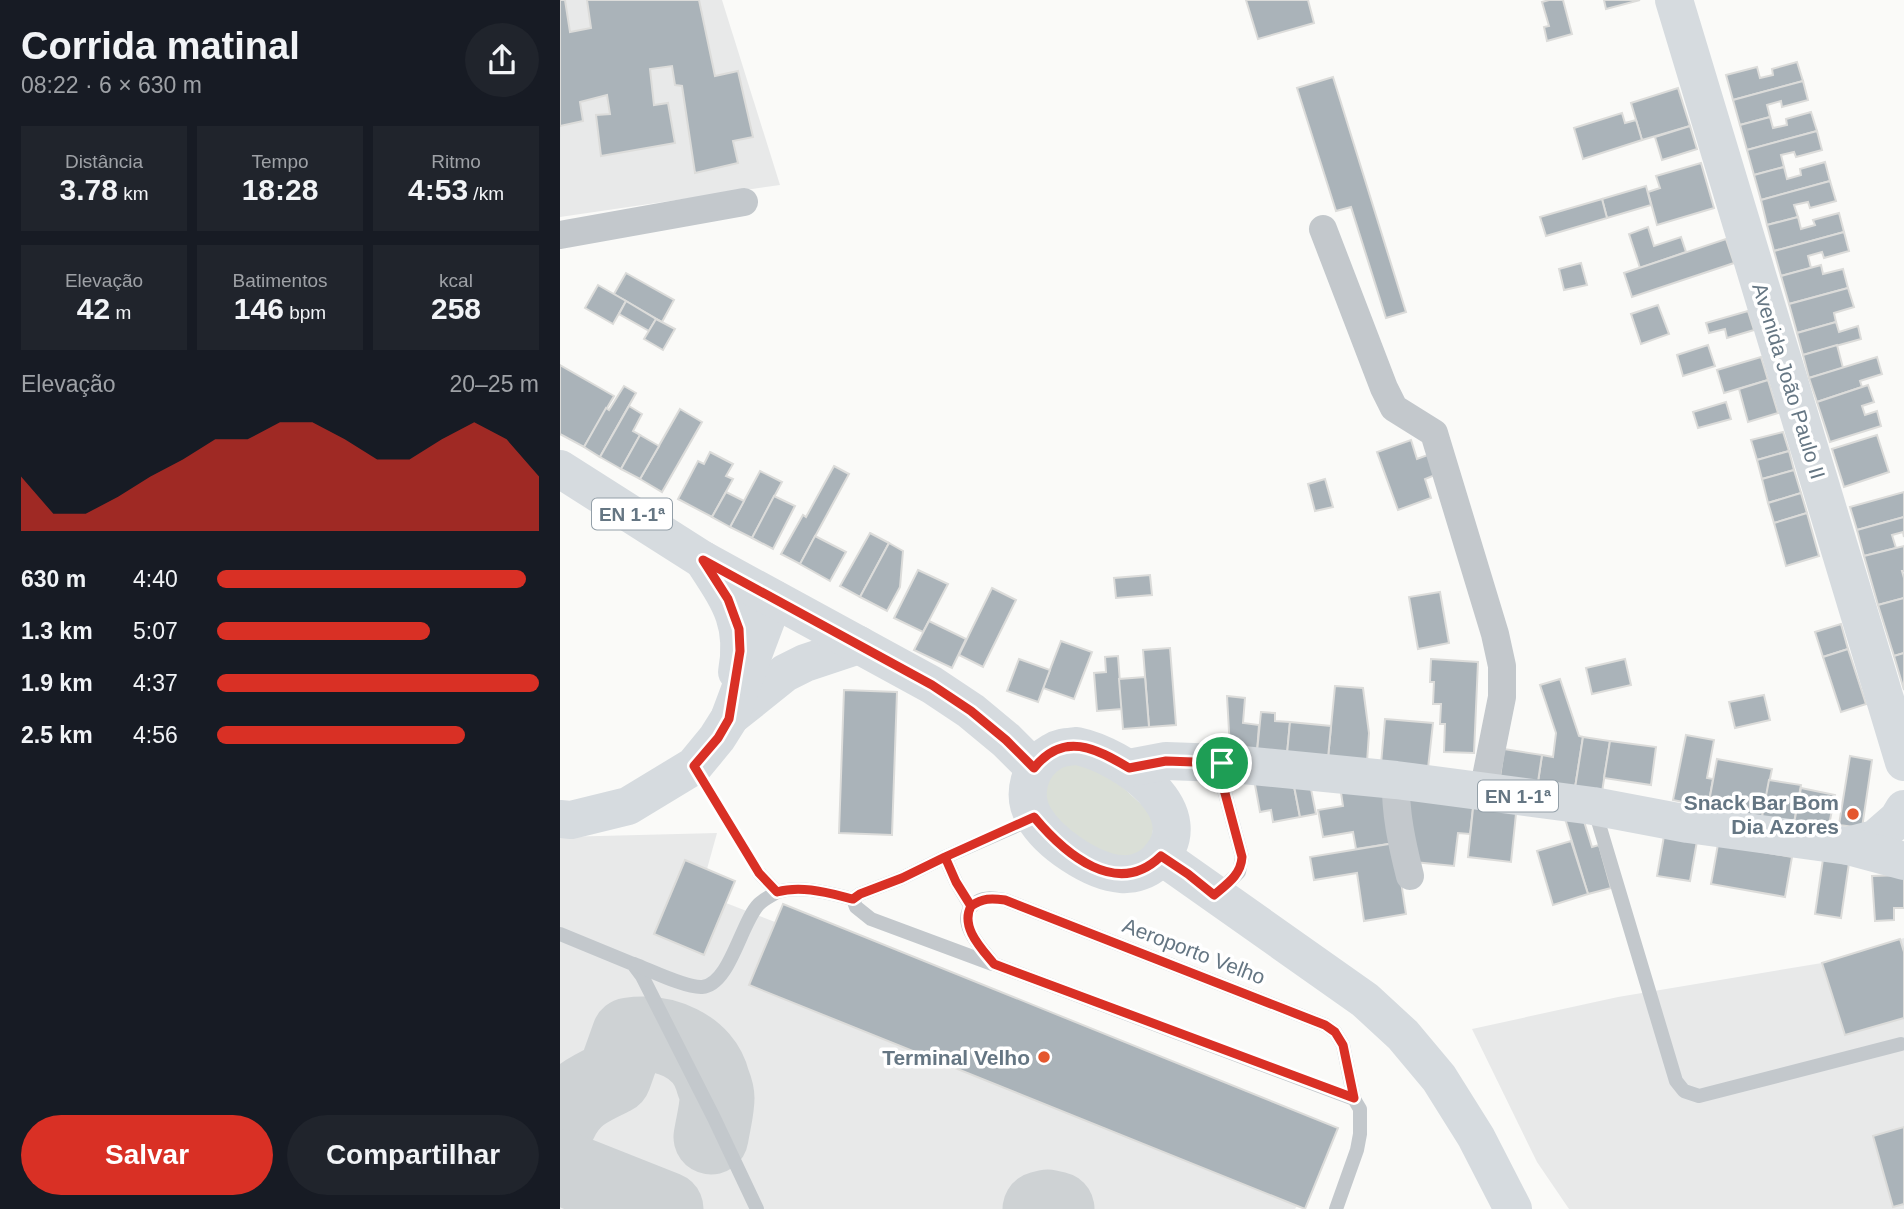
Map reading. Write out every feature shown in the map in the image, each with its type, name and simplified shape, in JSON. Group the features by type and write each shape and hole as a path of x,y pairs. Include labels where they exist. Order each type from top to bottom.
{"main road":[{"name":"Avenida João Paulo II","path":"1674,0 1904,762"},
{"name":"EN 1-1ª","path":"560,469 703,560 932,685 971,711 1034,768"},
{"path":"703,560 728,599 739,629 738,664 729,719"},
{"path":"560,819 571,820 628,806 694,766 718,738 729,719 774,599"},
{"path":"729,719 785,673 805,663 859,645"},
{"path":"1063,747 1090,748 1129,768 1156,793 1168,812 1171,827 1168,843 1152,866 1140,872 1114,874 1080,859 1049,835 1034,817 1029,804 1028,789 1034,768 1050,752 1063,747"},
{"name":"EN 1-1ª","path":"1129,768 1166,761 1222,763 1396,780 1593,806 1688,824 1848,846 1904,861"},
{"path":"1848,846 1875,839 1898,819 1904,809"},
{"path":"1161,856 1365,1000 1404,1035 1439,1078 1476,1136 1513,1209"}],"street":[{"path":"560,235 744,202"},
{"path":"1323,229 1394,408 1434,433 1496,634 1502,666 1503,697 1483,792"},
{"path":"1396,780 1395,802 1410,876"}],"lane":[{"path":"1214,895 1235,877 1242,857 1222,782 1222,763"},
{"path":"1593,806 1676,1081 1684,1091 1699,1096 1900,1044"},
{"path":"560,934 686,984 701,987 712,984 722,975 758,905 777,892 789,889 819,891 853,899 1034,817"},
{"path":"945,857 971,906 966,915 969,927 994,964"},
{"path":"759,873 777,892"},
{"name":"Aeroporto Velho","path":"971,906 989,898 1005,900 1325,1025 1335,1032 1343,1045 1354,1098 1360,1109 1357,1150 1336,1209"},
{"path":"853,899 856,907 871,919 1354,1098"},
{"path":"633,964 642,976 714,1118 757,1209"}],"path":[{"path":"694,766 759,873"}],"shaded area":[{"path":"560,0 722,0 780,185 560,217"},
{"path":"1067,761 1104,770 1155,817 1150,848 1126,860 1087,847 1047,810 1045,780"},
{"path":"717,833 707,869 735,881 726,903 775,922 783,904 1338,1128 1305,1209 1297,1206 1295,1209 560,1209 560,837"},
{"path":"1904,938 1904,1209 1569,1209 1537,1162 1472,1029 1618,997 1822,963"}],"building":[{"path":"560,0 565,0 570,32 591,28 587,0 699,0 715,76 738,71 753,137 733,141 738,163 695,173 682,86 675,85 672,66 650,69 654,105 668,103 675,143 601,156 596,115 610,114 607,95 580,102 583,121 560,126"},
{"path":"1246,0 1308,0 1314,23 1258,39"},
{"path":"1563,0 1572,34 1547,41 1544,27 1549,26 1542,2"},
{"path":"1604,0 1640,0 1606,9"},
{"path":"1797,62 1803,81 1733,100 1726,75 1757,67 1760,78 1773,75 1772,69"},
{"path":"1333,77 1406,312 1386,318 1351,207 1336,211 1297,88"},
{"path":"1803,81 1808,100 1782,107 1781,101 1767,105 1770,117 1740,125 1733,100"},
{"path":"1678,88 1690,126 1642,140 1631,103"},
{"path":"1811,112 1817,131 1747,150 1740,125 1770,117 1773,128 1787,125 1786,119"},
{"path":"1622,113 1625,123 1636,120 1642,140 1583,159 1574,128"},
{"path":"1690,126 1697,149 1662,160 1655,137"},
{"path":"1817,131 1822,150 1796,157 1794,152 1781,155 1784,167 1754,175 1747,150"},
{"path":"1825,162 1830,181 1761,200 1754,175 1784,167 1787,179 1801,175 1800,169"},
{"path":"1701,163 1714,208 1657,225 1648,192 1660,188 1656,176"},
{"path":"1830,181 1836,201 1810,208 1808,202 1794,205 1798,217 1767,225 1761,200"},
{"path":"1646,186 1651,205 1607,218 1602,199"},
{"path":"1602,199 1607,218 1546,236 1540,217"},
{"path":"1839,213 1844,232 1774,251 1767,225 1798,217 1801,229 1815,225 1813,220"},
{"path":"1648,227 1654,246 1681,237 1686,252 1640,268 1629,234"},
{"path":"1844,232 1849,251 1824,258 1822,252 1808,256 1811,268 1781,276 1774,251"},
{"path":"1726,239 1734,263 1632,297 1624,273"},
{"path":"1581,263 1587,285 1564,290 1559,269"},
{"path":"1821,265 1823,274 1843,269 1848,288 1789,304 1781,276"},
{"path":"626,273 674,300 662,322 614,294"},
{"path":"598,285 626,301 613,324 585,308"},
{"path":"1848,288 1854,307 1834,313 1836,322 1797,333 1789,304"},
{"path":"626,301 656,319 649,331 619,314"},
{"path":"1658,305 1669,334 1641,344 1631,314"},
{"path":"1748,311 1754,330 1727,338 1725,329 1709,333 1706,323"},
{"path":"656,319 675,329 663,350 644,339"},
{"path":"1836,322 1839,332 1858,326 1861,339 1803,355 1797,333"},
{"path":"1708,345 1715,366 1683,376 1677,355"},
{"path":"1837,345 1843,368 1809,378 1803,355"},
{"path":"1761,357 1768,380 1724,393 1717,370"},
{"path":"1877,357 1882,374 1860,381 1862,387 1817,402 1809,378"},
{"path":"560,365 614,396 584,447 560,434"},
{"path":"1768,380 1778,413 1748,422 1739,389"},
{"path":"1868,385 1874,402 1862,406 1865,415 1877,411 1881,426 1830,442 1817,402"},
{"path":"624,386 636,393 600,457 584,447 606,408 609,410"},
{"path":"1726,402 1731,419 1698,428 1693,412"},
{"path":"629,406 642,414 633,431 640,435 621,469 600,457"},
{"path":"680,409 702,422 662,492 640,479"},
{"path":"1783,432 1789,451 1757,460 1751,440"},
{"path":"640,435 659,446 640,479 621,469"},
{"path":"1877,435 1889,472 1844,487 1832,449"},
{"path":"1411,440 1417,459 1433,453 1440,473 1425,479 1431,498 1398,510 1377,452"},
{"path":"1789,451 1794,470 1762,479 1757,460"},
{"path":"710,452 733,464 726,476 733,479 712,517 678,499 698,461 704,464"},
{"path":"834,466 849,474 800,564 781,554 803,515 806,517"},
{"path":"1794,470 1801,493 1768,503 1762,479"},
{"path":"760,471 782,482 752,538 730,527"},
{"path":"1325,479 1333,507 1315,511 1308,484"},
{"path":"726,492 744,501 730,527 712,517"},
{"path":"1904,492 1904,517 1857,530 1850,507"},
{"path":"1801,493 1807,513 1774,523 1768,503"},
{"path":"774,496 795,506 773,549 752,538"},
{"path":"1807,513 1819,556 1786,566 1774,523"},
{"path":"1904,517 1904,537 1903,532 1892,535 1896,548 1864,556 1857,530"},
{"path":"870,533 889,543 860,597 840,586"},
{"path":"815,536 846,552 830,581 800,564"},
{"path":"889,543 903,551 900,587 887,611 860,597"},
{"path":"1904,546 1904,598 1878,605 1864,556"},
{"path":"918,570 948,584 923,632 894,618"},
{"path":"1150,575 1152,595 1116,598 1114,578"},
{"path":"992,588 1016,600 983,667 959,655"},
{"path":"1440,592 1449,643 1418,649 1409,597"},
{"path":"1904,598 1904,653 1894,656 1878,605"},
{"path":"929,621 966,639 952,668 914,650"},
{"path":"1841,624 1848,649 1823,657 1815,632"},
{"path":"1061,641 1092,652 1074,699 1043,688"},
{"path":"1170,648 1176,725 1149,727 1143,650"},
{"path":"1848,649 1866,704 1841,712 1823,657"},
{"path":"1904,653 1904,690 1894,656"},
{"path":"1118,656 1122,709 1097,711 1094,673 1106,672 1105,657"},
{"path":"1019,659 1050,670 1038,702 1007,691"},
{"path":"1431,659 1478,662 1474,753 1444,752 1445,724 1440,724 1441,704 1433,704"},
{"path":"1625,659 1631,685 1592,694 1586,668"},
{"path":"1145,677 1149,727 1123,729 1119,679"},
{"path":"1560,679 1579,736 1583,737 1575,788 1538,782 1542,755 1553,757 1556,733 1540,685"},
{"path":"1335,686 1363,688 1369,733 1367,762 1328,758"},
{"path":"844,690 897,692 892,835 839,833"},
{"path":"1764,695 1770,720 1735,728 1729,702"},
{"path":"1227,696 1245,698 1243,723 1259,725 1257,752 1230,749"},
{"path":"1261,712 1275,713 1275,721 1290,722 1287,754 1257,752"},
{"path":"1385,719 1433,723 1428,768 1381,764"},
{"path":"1290,722 1331,726 1328,758 1287,754"},
{"path":"1686,735 1714,740 1707,778 1713,779 1708,807 1673,800"},
{"path":"1583,737 1610,741 1602,792 1575,788"},
{"path":"1610,741 1656,747 1651,785 1604,778"},
{"path":"1504,749 1542,755 1538,782 1500,777"},
{"path":"1850,756 1872,760 1862,828 1839,825"},
{"path":"1717,759 1772,769 1762,817 1708,807"},
{"path":"1253,774 1293,781 1300,817 1273,822 1271,810 1260,812"},
{"path":"1769,780 1801,785 1794,823 1762,817"},
{"path":"1293,781 1310,784 1316,814 1300,817"},
{"path":"1340,786 1386,789 1395,843 1356,849 1353,832 1323,837 1318,810 1343,806"},
{"path":"1801,788 1835,795 1828,830 1794,823"},
{"path":"1402,791 1474,799 1470,834 1458,833 1454,866 1414,862"},
{"path":"1474,799 1517,804 1511,862 1468,857"},
{"path":"1564,815 1582,815 1592,847 1599,845 1611,888 1588,894"},
{"path":"1664,836 1697,841 1690,881 1657,876"},
{"path":"1571,841 1588,894 1553,905 1537,851"},
{"path":"1395,843 1406,914 1364,921 1357,873 1314,880 1310,857"},
{"path":"1718,844 1792,857 1785,897 1711,884"},
{"path":"1823,859 1849,863 1841,918 1815,914"},
{"path":"685,860 735,881 704,955 654,934"},
{"path":"1904,875 1904,908 1894,908 1894,920 1875,921 1872,876"},
{"name":"Terminal Velho","path":"783,904 1338,1128 1305,1209 749,985"},
{"path":"1900,939 1904,952 1904,1018 1845,1035 1822,963"},
{"path":"1904,1127 1904,1204 1893,1207 1873,1136"}],"taxiway":[{"path":"560,1122 576,1100 614,1077 629,1035 655,1035 668,1038 691,1050 701,1058 708,1069 717,1098 711,1137"},
{"path":"560,1167 666,1209"},
{"path":"1040,1209 1057,1209"}],"place":[{"name":"Snack Bar Bom Dia Azores","path":"1853,814"},
{"name":"Terminal Velho","path":"1044,1057"}],"route":[{"path":"1222,763 1166,761 1129,768 1090,748 1077,746 1050,752 1034,768 971,711 932,685 703,560 728,599 739,629 740,651 729,719 718,738 694,766 759,873 777,892 789,889 819,891 853,899 945,857 971,906 989,898 1005,900 1325,1025 1335,1032 1343,1045 1354,1098 994,964 969,927 966,915 971,906 956,882 945,857 1034,817 1065,849 1096,867 1114,874 1140,872 1152,866 1161,856 1214,895 1239,872 1242,857 1222,782 1222,763"}]}
